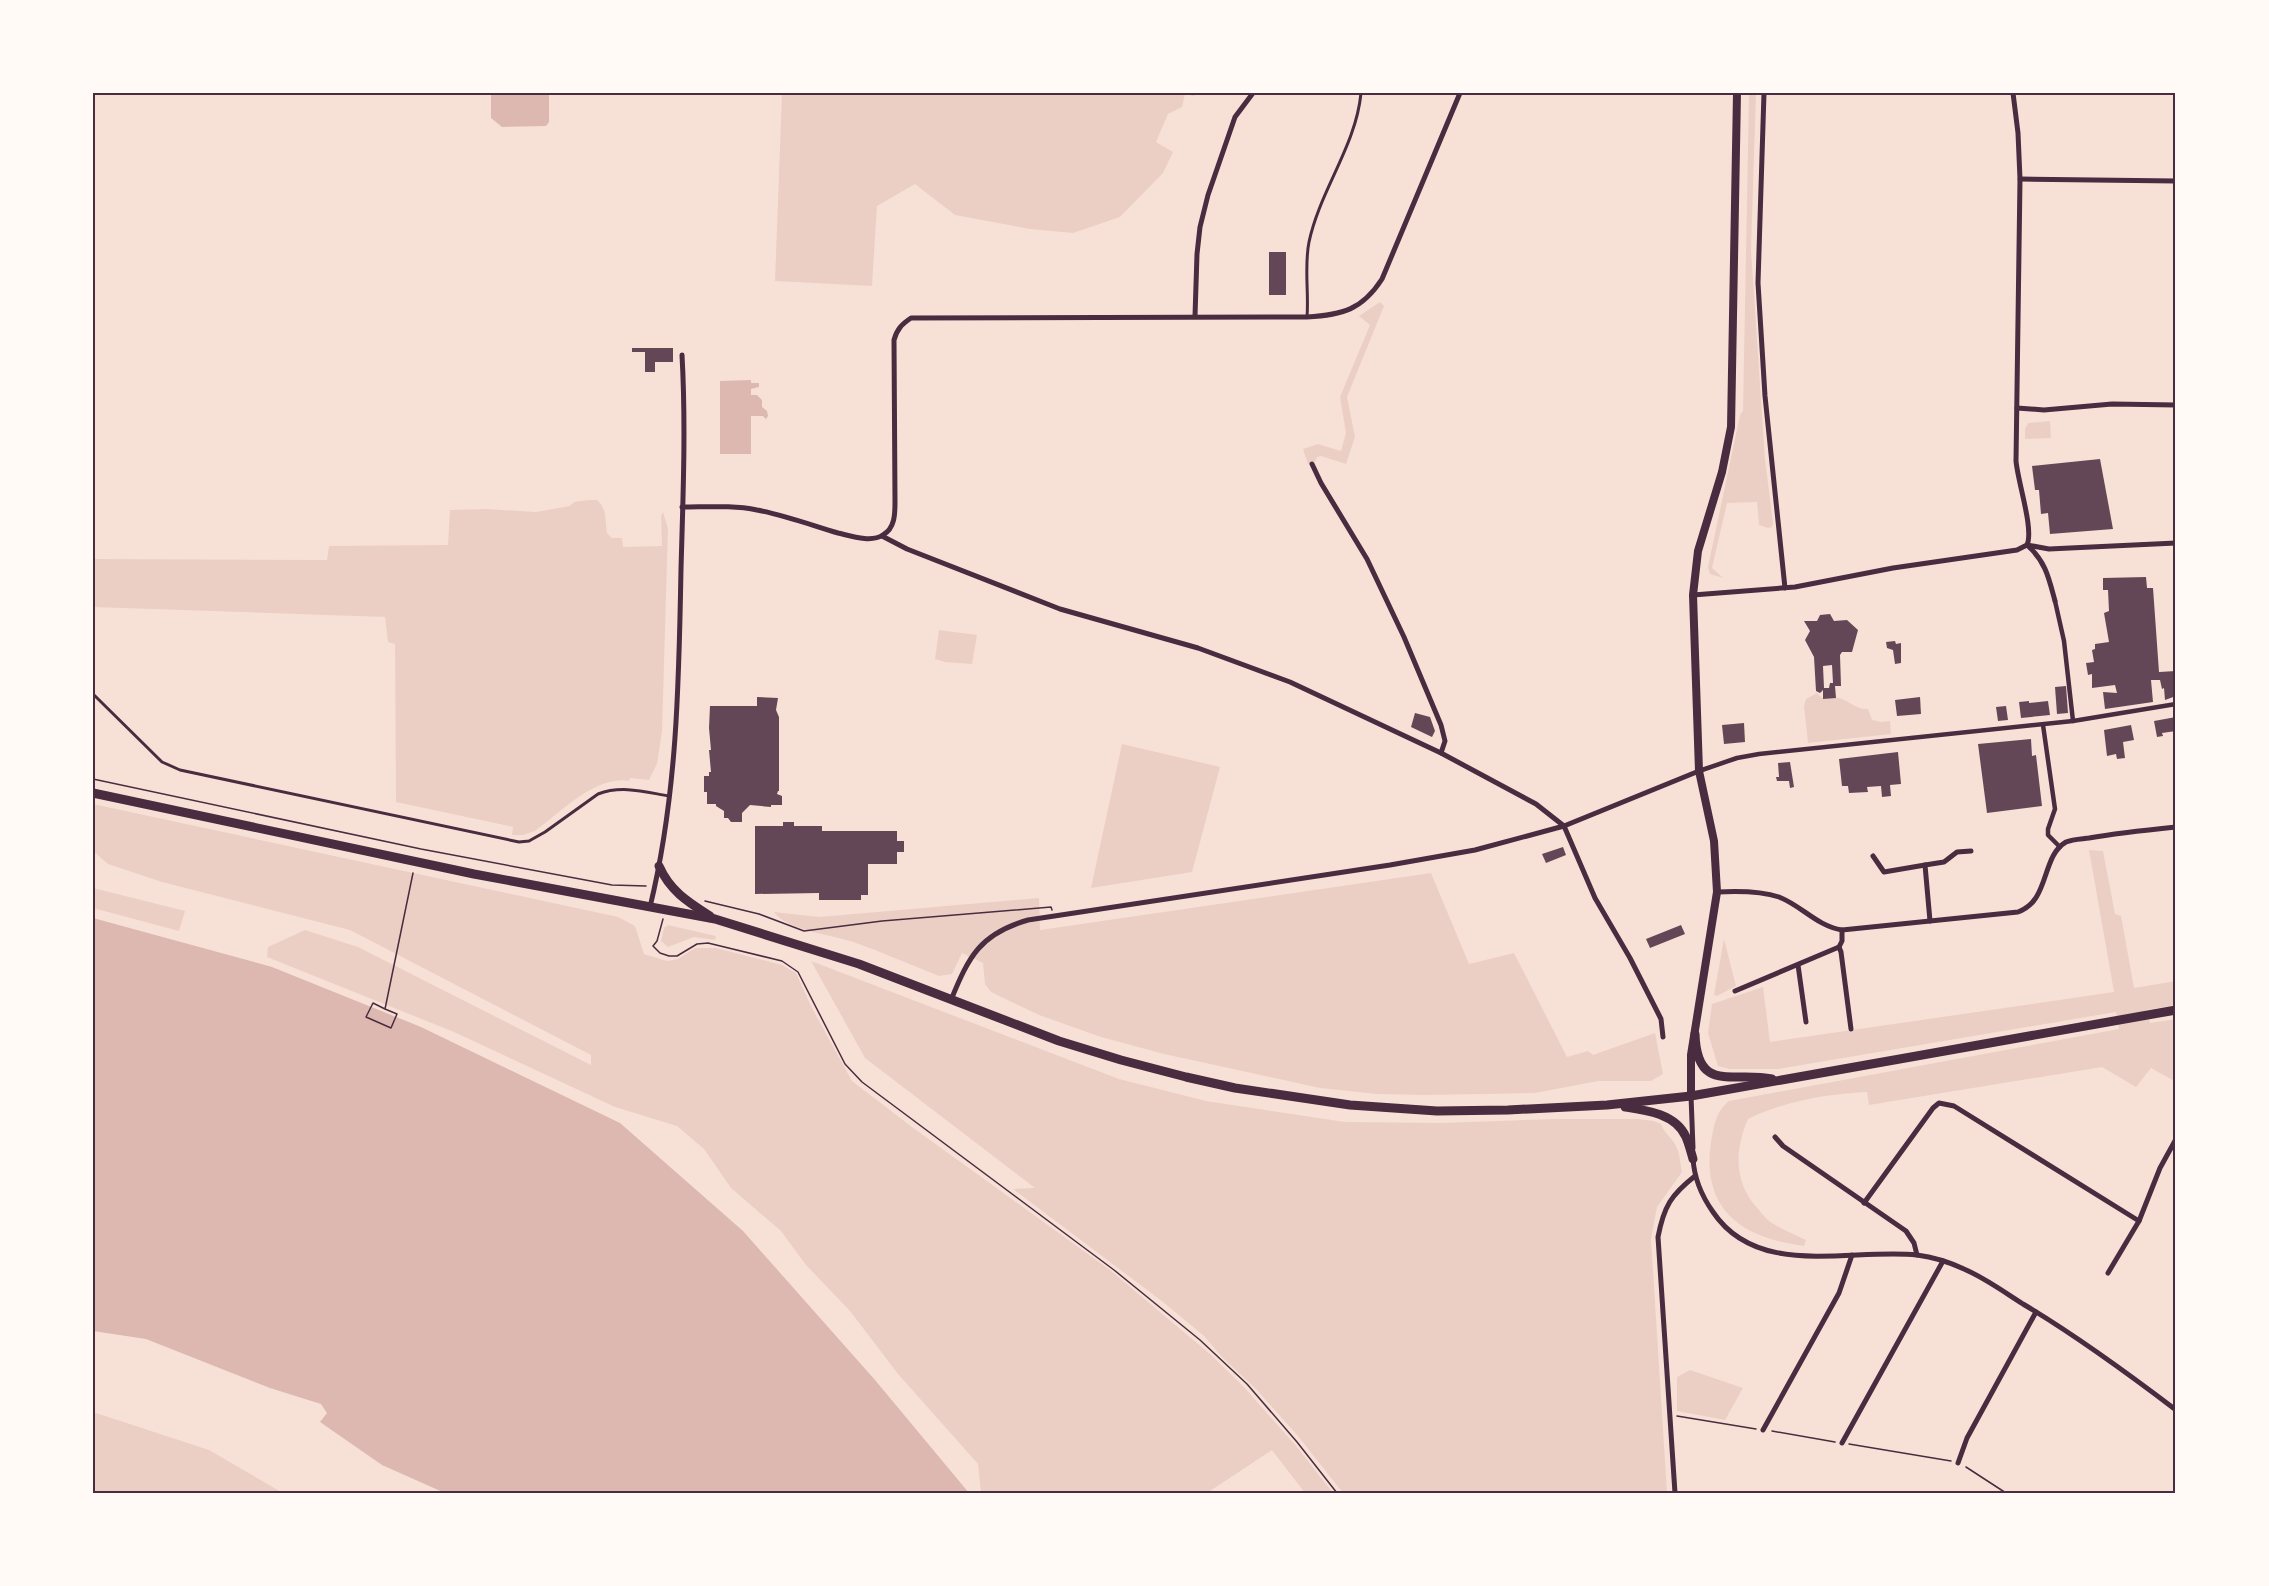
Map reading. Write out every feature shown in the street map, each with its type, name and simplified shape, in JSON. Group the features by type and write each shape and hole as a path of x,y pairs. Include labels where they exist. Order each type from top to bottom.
{"main road":[{"path":"1691,1096 1690,1069 1717,892 1714,842 1699,771 1693,595 1698,551 1722,472 1731,427 1737,93"},
{"path":"93,793 474,874 715,919 859,964 1059,1041 1121,1060 1186,1077 1295,1098 1350,1105 1437,1111 1508,1110 1607,1105 1691,1096 2176,1010"},
{"path":"659,866 676,894 715,919"},
{"path":"1695,1034 1695,1052 1698,1059 1715,1075 1724,1078 1760,1076 1777,1080"},
{"path":"1607,1105 1651,1112 1671,1120 1687,1137 1693,1159"}],"street":[{"path":"1195,316 1197,247 1208,195 1235,117 1253,93"},
{"path":"682,507 757,510 849,536 866,538 882,536 890,529 894,514 894,340 902,324 911,318 1307,317 1341,313 1360,304 1372,294 1382,279 1460,93"},
{"path":"1764,93 1758,283 1765,396 1785,588"},
{"path":"2013,93 2020,179 2016,461 2020,490 2029,524 2030,538 2027,545"},
{"path":"2020,179 2176,181"},
{"path":"650,908 659,866 677,727 682,507 682,355"},
{"path":"2017,408 2044,411 2112,404 2176,405"},
{"path":"1312,464 1367,559 1404,637 1441,725 1445,741 1441,753"},
{"path":"882,536 907,549 1060,609 1198,648 1290,682 1441,753 1536,804 1564,825 1595,898 1662,1019 1663,1037"},
{"path":"1693,595 1785,588 1893,568 2017,550 2027,545 2049,549 2176,543"},
{"path":"2027,545 2040,557 2047,570 2064,641 2073,721"},
{"path":"951,1000 971,958 993,935 1008,926 1054,916 1425,860 1475,850 1564,825 1699,771 1759,754 2073,721 2176,705"},
{"path":"2043,724 2055,809 2048,835 2060,847"},
{"path":"1717,892 1779,897 1824,925 1842,930 2024,909 2031,905 2038,895 2060,847 2070,841 2176,827"},
{"path":"1873,856 1884,872 1944,862 1957,852 1971,851"},
{"path":"1925,865 1930,921"},
{"path":"1735,991 1839,947 1842,930"},
{"path":"1839,947 1851,1029"},
{"path":"1798,965 1806,1022"},
{"path":"1691,1096 1695,1176 1702,1195 1719,1222 1739,1239 1775,1253 1800,1256 1917,1256 1943,1261 1978,1276 2108,1358 2176,1410"},
{"path":"1864,1203 1933,1108 1939,1103 1945,1103 1954,1106 2139,1221"},
{"path":"1775,1137 1783,1146 1906,1232 1914,1243 1917,1256"},
{"path":"2108,1273 2139,1221 2160,1168 2176,1139"},
{"path":"1675,1493 1658,1237 1669,1199 1695,1176"},
{"path":"1762,1430 1839,1293 1852,1255"},
{"path":"1842,1443 1943,1261"},
{"path":"1958,1462 1967,1438 2036,1312"}],"lane":[{"path":"1307,317 1309,243 1325,194 1359,115 1361,93"},
{"path":"93,694 162,762 180,770 519,842 535,838 598,794 609,790 622,788 669,796"}],"path":[{"path":"93,779 421,849 612,885 638,885 655,888"},
{"path":"385,1009 414,869"},
{"path":"698,899 759,914 804,931 882,921 1051,907 1054,916"},
{"path":"665,910 657,941 653,946 660,953 677,956 697,944 708,943 770,956 798,972 845,1064 862,1082 1114,1270 1200,1340 1246,1384 1297,1442 1336,1493"},
{"path":"373,1003 385,1009 397,1014 391,1028 366,1017 373,1003"},
{"path":"1670,1414 1958,1462 2006,1493"}],"shaded area":[{"path":"491,93 549,93 549,122 546,126 502,127 491,118"},
{"path":"782,93 1198,93 1194,96 1185,94 1182,107 1168,114 1156,142 1173,152 1163,173 1120,217 1073,233 1030,229 955,215 915,184 877,206 872,286 775,281"},
{"path":"1749,93 1756,93 1751,250 1765,459 1773,523 1772,527 1768,528 1759,525 1757,502 1727,503 1712,568 1723,578 1710,574 1708,567 1740,415 1743,411"},
{"path":"1380,302 1384,306 1347,397 1355,437 1346,464 1321,456 1317,457 1315,462 1308,464 1303,449 1318,444 1341,451 1346,433 1340,397 1370,325 1359,316"},
{"path":"751,380 751,383 759,383 759,387 751,389 751,395 757,395 762,400 762,407 767,411 768,416 766,419 763,416 751,416 751,454 720,454 720,381"},
{"path":"2050,421 2051,438 2025,439 2025,429 2028,423"},
{"path":"597,500 600,503 605,515 607,533 612,538 622,538 623,547 662,546 661,516 663,512 668,529 662,731 657,764 649,780 630,778 629,781 617,781 591,789 535,831 523,835 512,835 513,827 396,802 395,644 388,642 385,617 93,607 93,559 327,560 329,546 448,545 450,510 486,509 536,512"},
{"path":"939,630 977,635 972,664 935,659"},
{"path":"1817,693 1822,698 1839,698 1860,708 1868,709 1872,720 1890,721 1891,734 1808,743 1804,706 1806,699"},
{"path":"1122,744 1220,767 1192,872 1091,888"},
{"path":"93,804 618,917 635,926 644,954 667,961 678,959 695,948 716,948 782,965 796,973 812,1008 852,1081 1110,1270 1210,1354 1244,1387 1297,1447 1333,1493 1305,1493 1272,1450 1207,1493 981,1493 978,1464 898,1374 850,1311 806,1265 781,1231 731,1188 704,1149 677,1126 615,1107 454,1032 267,957 268,947 305,930 358,947 591,1065 591,1055 350,930 162,882 108,864 93,851"},
{"path":"2089,850 2103,851 2115,914 2121,916 2134,988 2176,981 2176,1005 2146,1010 2150,1023 2176,1019 2176,1082 2151,1068 2136,1087 2102,1067 1869,1105 1867,1092 1821,1097 1776,1107 1748,1119 1740,1143 1741,1178 1751,1200 1765,1217 1780,1228 1806,1240 1804,1246 1762,1236 1745,1228 1730,1216 1720,1203 1713,1186 1710,1166 1711,1142 1718,1114 1729,1101 2119,1029 2116,1012 1778,1069 1730,1069 1718,1066 1708,1033 1712,1004 1763,987 1770,1042 2114,992"},
{"path":"1431,873 1469,964 1514,953 1567,1057 1588,1051 1593,1055 1655,1033 1663,1074 1651,1081 1598,1081 1535,1093 1377,1094 1320,1088 1164,1054 1101,1037 1039,1015 991,992 985,984 983,963 962,953 952,974 939,976 856,943 789,924 774,912 819,917 1039,898 1040,930"},
{"path":"93,888 185,911 179,931 93,908"},
{"path":"93,918 272,967 421,1027 620,1123 743,1231 875,1380 969,1493 445,1493 382,1465 320,1422 327,1413 321,1404 270,1388 146,1339 93,1331"},
{"path":"668,925 716,936 715,940 694,937 668,947 661,941 664,928"},
{"path":"1724,939 1736,986 1717,996 1714,995"},
{"path":"811,961 1119,1079 1206,1101 1345,1122 1441,1123 1638,1119 1661,1124 1677,1147 1682,1172 1657,1207 1651,1239 1667,1493 1343,1493 1298,1436 1204,1336 1163,1302 1013,1189 1035,1188 865,1058"},
{"path":"1690,1370 1743,1388 1725,1420 1677,1411 1677,1377"},
{"path":"93,1412 209,1450 283,1493 93,1493"}],"building":[{"path":"1269,252 1286,252 1286,295 1269,295"},
{"path":"632,348 673,348 673,362 655,362 655,372 645,372 645,352 632,352"},
{"path":"2100,459 2113,529 2050,534 2048,513 2041,514 2039,490 2035,490 2032,466"},
{"path":"2146,577 2147,588 2153,588 2159,672 2176,671 2176,696 2165,700 2164,688 2162,689 2160,680 2151,680 2153,702 2105,709 2103,692 2117,693 2115,685 2092,688 2092,674 2088,675 2086,663 2094,662 2092,650 2095,649 2095,644 2109,642 2104,613 2109,611 2108,590 2103,590 2103,578"},
{"path":"1830,614 1834,621 1847,620 1858,630 1852,652 1842,652 1840,655 1841,686 1835,686 1836,698 1823,699 1823,690 1820,693 1816,691 1814,657 1805,640 1810,631 1804,621 1817,621 1820,615","holes":["1832,665 1833,683 1830,683 1829,688 1824,688 1823,666"]},
{"path":"1895,641 1896,644 1901,643 1901,663 1895,664 1893,650 1887,648 1886,642"},
{"path":"2066,686 2068,713 2057,714 2055,687"},
{"path":"757,697 778,698 776,710 779,717 779,791 777,794 782,796 782,805 771,805 771,807 750,805 742,813 742,822 731,822 728,818 724,818 724,811 716,804 707,804 707,792 704,792 704,776 709,776 711,772 710,706 757,706"},
{"path":"1920,697 1921,714 1897,716 1895,700"},
{"path":"2029,701 2029,703 2048,701 2050,715 2021,718 2019,702"},
{"path":"2006,706 2008,720 1998,721 1996,707"},
{"path":"1415,713 1430,717 1435,731 1432,737 1411,727"},
{"path":"2176,717 2176,731 2162,733 2163,736 2157,737 2154,721"},
{"path":"1744,723 1745,742 1724,744 1722,725"},
{"path":"2131,725 2134,740 2123,742 2125,758 2117,759 2116,754 2107,756 2104,730"},
{"path":"2031,739 2032,756 2036,755 2042,806 1987,813 1978,744"},
{"path":"1898,752 1901,784 1890,785 1891,796 1882,797 1881,786 1867,787 1868,792 1849,793 1848,786 1842,786 1839,759"},
{"path":"1790,762 1794,787 1790,788 1789,781 1777,781 1776,777 1779,777 1778,763"},
{"path":"783,822 794,822 794,826 822,826 822,831 897,831 897,841 904,841 904,852 897,852 897,864 868,864 868,895 861,895 861,900 819,900 819,893 755,894 755,826 783,826"},
{"path":"1563,847 1566,855 1546,863 1542,854"},
{"path":"1681,925 1685,934 1650,948 1646,939"}]}
